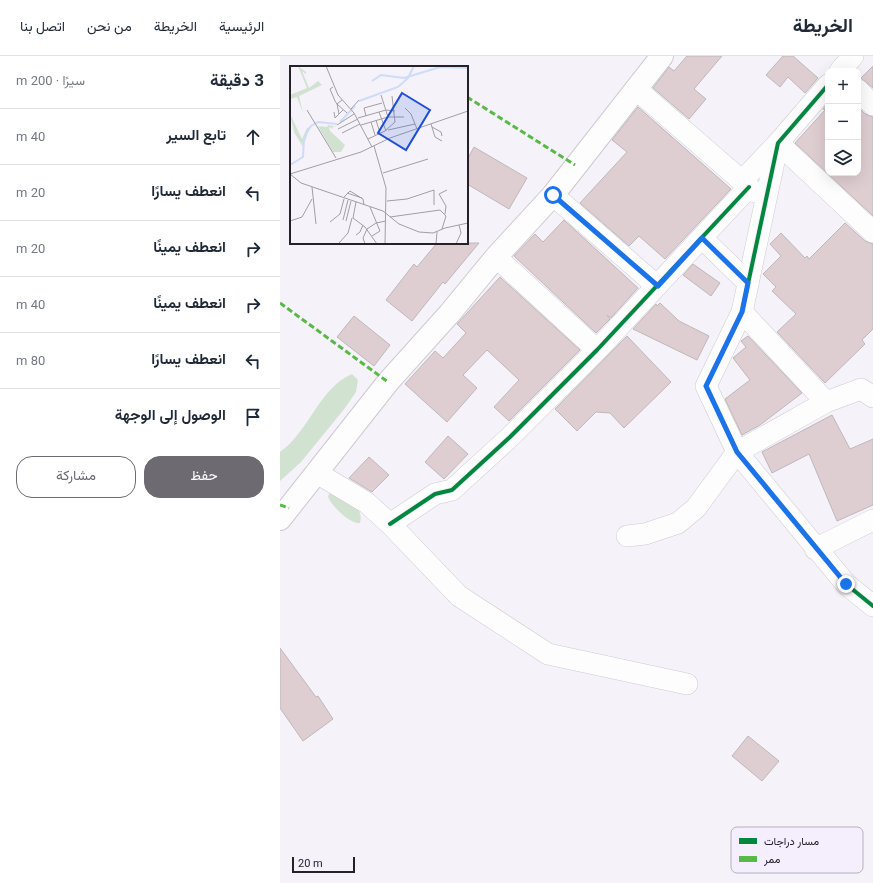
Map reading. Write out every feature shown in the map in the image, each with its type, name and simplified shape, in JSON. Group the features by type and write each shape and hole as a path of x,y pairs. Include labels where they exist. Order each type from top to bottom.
{"main road":[{"path":"280,519 388,382 450,313 496,256 553,195 662,56"}],"street":[{"path":"843,68 853,56"},
{"path":"390,524 435,494 452,490 510,437 597,350 702,238 778,143 825,88"},
{"path":"636,90 765,202"},
{"path":"861,93 873,105"},
{"path":"778,143 742,312 706,386 737,452 846,584 873,606"},
{"path":"778,143 873,232"},
{"path":"553,195 658,286"},
{"path":"702,238 748,283"},
{"path":"496,256 597,350"},
{"path":"742,312 826,402"},
{"path":"627,536 664,530 689,516 737,452 826,402 869,388"},
{"path":"317,473 366,503 390,524 459,596 548,654 687,684"},
{"path":"816,549 873,520"}],"green space":[{"path":"352,374 358,380 356,392 345,408 301,462 280,481 280,452 299,433 331,389"},
{"path":"332,490 357,507 361,517 360,523 351,521 341,514 328,496"}],"building":[{"path":"687,56 722,56 694,89 706,99 689,119 653,88 669,67 674,71"},
{"path":"783,56 793,56 818,78 805,93 788,77 780,87 766,75"},
{"path":"873,66 873,88 861,78"},
{"path":"638,107 731,189 665,259 639,236 629,246 580,203 627,152 612,140"},
{"path":"825,110 825,171 795,143"},
{"path":"861,110 865,114 873,117 873,216 830,176 861,176"},
{"path":"474,147 527,178 509,209 468,185 468,158"},
{"path":"564,220 638,288 611,318 607,315 610,319 596,333 514,256 535,234 543,242"},
{"path":"845,223 865,241 873,244 873,329 862,340 865,344 825,383 777,332 796,314 772,291 776,287 763,274 781,256 770,244 781,233 805,258 807,256 809,259"},
{"path":"479,243 445,284 443,282 412,321 386,300 414,264 417,267 436,244"},
{"path":"693,264 720,283 711,296 683,275"},
{"path":"500,277 580,350 509,421 494,407 519,380 487,350 463,375 477,388 447,422 405,384 435,351 443,358 466,333 457,324"},
{"path":"660,303 679,321 709,336 697,360 633,329 656,304 657,306"},
{"path":"354,316 390,345 374,366 337,337"},
{"path":"627,336 671,382 624,428 610,413 596,412 577,431 555,409"},
{"path":"748,336 802,393 760,425 742,435 725,399 750,380 733,358 746,347 741,341"},
{"path":"832,415 850,449 873,439 873,505 837,521 809,454 772,473 762,452"},
{"path":"448,436 468,454 444,479 425,462"},
{"path":"369,457 389,475 372,492 349,478"},
{"path":"280,648 316,697 318,696 333,719 303,741 280,708"},
{"path":"748,736 779,761 762,781 732,756"}],"marked path":[{"path":"468,98 575,165"},
{"path":"280,303 388,382"},
{"path":"280,505 289,508"}],"cycle path":[{"path":"825,88 778,143 742,312 706,386 737,452 846,584 873,606"},
{"path":"390,524 435,494 452,490 510,437 597,350 749,187"}],"route":[{"path":"553,195 658,286 702,238 748,283 742,312 706,386 737,452 846,584"}]}
